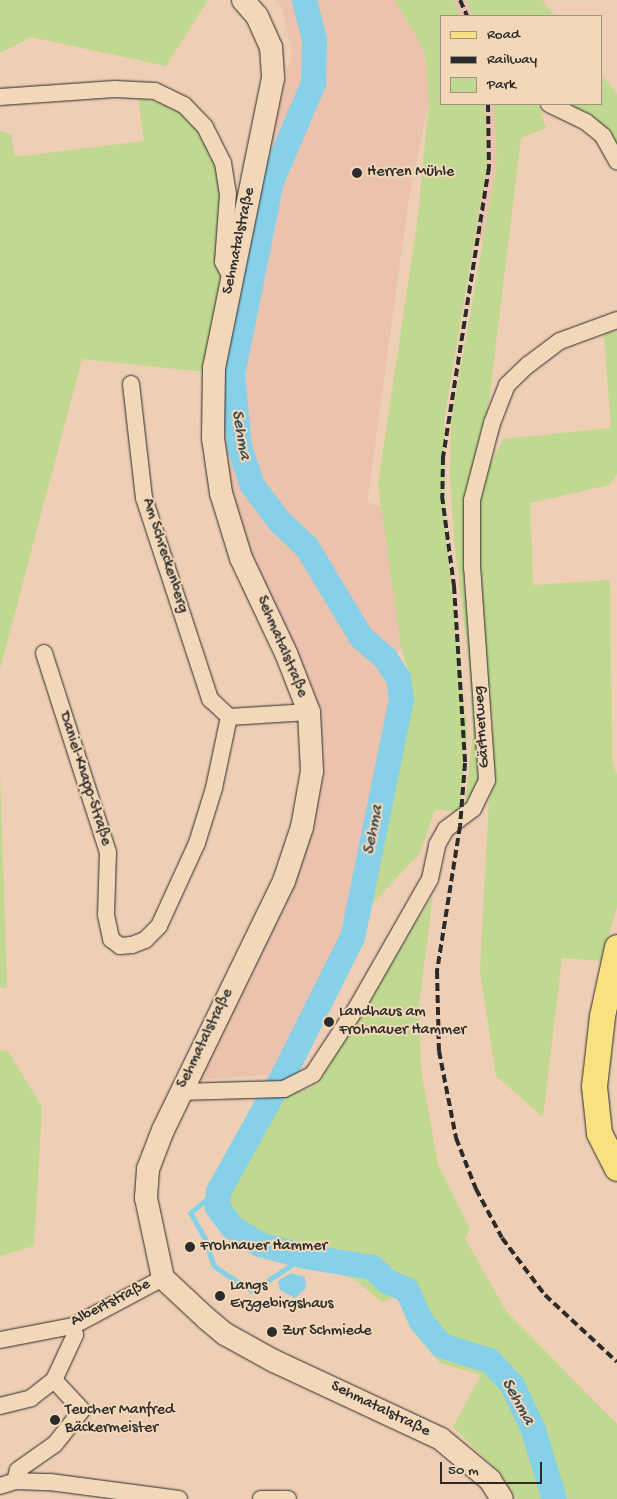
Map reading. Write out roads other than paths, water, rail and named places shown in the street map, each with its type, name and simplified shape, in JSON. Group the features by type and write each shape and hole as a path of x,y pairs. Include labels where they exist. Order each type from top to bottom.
{"main road":[{"name":"Sehmatalstraße","path":"243,0 257,16 271,47 273,78 214,368 213,438 221,493 242,558 286,653 308,712 312,771 302,827 284,881 180,1092 148,1169 146,1198 163,1278 187,1303 225,1334 441,1439 490,1480 502,1499"},
{"path":"617,947 602,1016 594,1086 599,1133 617,1168"}],"street":[{"path":"0,98 115,89 155,92 184,105 205,127 223,163 228,194 223,262 231,277"},
{"path":"551,105 586,122 603,136 617,161"},
{"name":"Gärtnerweg","path":"180,1092 284,1089 304,1081 327,1056 430,879 437,845 446,829 473,809 487,780 472,568 472,500 492,423 507,385 528,365 560,341 617,320"},
{"name":"Am Schreckenberg","path":"131,384 144,498 210,699 229,717"},
{"name":"Daniel-Knapp-Straße","path":"44,653 108,852 106,915 111,939 120,946 132,946 145,940 159,926 197,843 214,788 229,717"},
{"path":"229,717 308,712"},
{"name":"Albertstraße","path":"0,1340 72,1326 163,1278"},
{"path":"0,1406 31,1398 54,1380 75,1335 72,1326"},
{"path":"8,1483 18,1470 55,1444 82,1410 54,1380"},
{"path":"8,1483 179,1499"},
{"path":"261,1499 288,1499"}],"water":[{"path":"291,1273 305,1277 306,1288 295,1298 280,1290 278,1281"}],"waterway":[{"name":"Sehma","path":"304,0 314,39 313,83 271,181 232,374 239,447 252,485 279,521 306,546 361,637 385,658 398,678 401,699 352,937 286,1069 218,1191 217,1207 232,1227 259,1244 305,1256 372,1267 387,1281 407,1290 421,1321 441,1345 489,1360 512,1385 533,1430 554,1499"},
{"path":"218,1191 191,1213 205,1238 214,1266 252,1291 305,1256"}],"railway":[{"path":"460,0 467,15"},
{"path":"488,105 489,167 443,457 442,496 454,586 465,763 460,826 437,971 439,1051 456,1138 476,1189 502,1238 545,1295 617,1362"}],"place":[{"name":"Herren Mühle","path":"357,173"},
{"name":"Landhaus am Frohnauer Hammer","path":"329,1022"},
{"name":"Frohnauer Hammer","path":"190,1247"},
{"name":"Langs Erzgebirgshaus","path":"220,1296"},
{"name":"Zur Schmiede","path":"272,1332"},
{"name":"Teucher Manfred Bäckermeister","path":"55,1420"}]}
